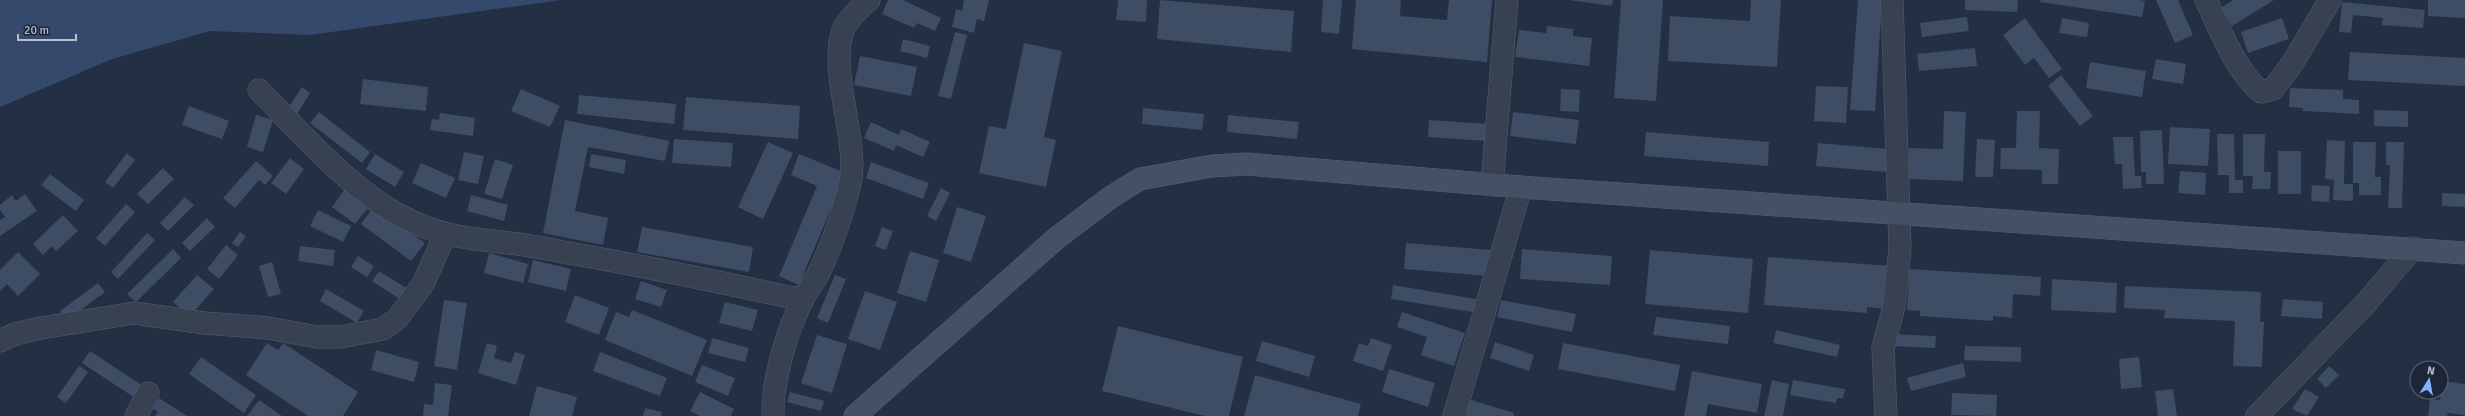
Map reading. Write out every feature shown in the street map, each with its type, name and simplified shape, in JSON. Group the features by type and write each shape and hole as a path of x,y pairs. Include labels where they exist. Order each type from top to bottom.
{"street":[{"path":"773,416 777,378 791,329 803,300 820,270 848,195 851,174 850,151 840,59 844,30 869,0"},
{"path":"1492,185 1507,0"},
{"path":"1886,416 1883,348 1894,306 1900,248 1892,0"},
{"path":"2206,0 2240,67 2251,84 2261,92 2273,89 2292,64 2330,0"},
{"path":"259,90 319,151 370,195 400,216 445,235 473,240 509,243 607,260 803,300"},
{"path":"855,416 1058,237 1111,196 1140,178 1212,166 1247,164 1492,185 2413,248 2465,253"},
{"path":"1454,416 1521,187"},
{"path":"0,341 15,334 41,328 134,313 268,328 317,337 340,337 383,329 397,319 423,284 445,235"},
{"path":"2257,416 2366,303 2413,248"},
{"path":"136,416 148,393"}],"water":[{"path":"0,0 561,0 310,35 210,31 112,59 0,107"}],"building":[{"path":"888,0 903,0 941,18 935,31 917,23 914,28 882,14"},
{"path":"964,0 989,0 984,21 977,19 974,33 952,27 956,9 962,11"},
{"path":"1118,0 1147,0 1146,22 1116,20"},
{"path":"1160,0 1294,11 1291,52 1157,39"},
{"path":"1323,0 1342,0 1339,34 1321,32"},
{"path":"1356,0 1401,0 1400,16 1447,20 1449,0 1492,0 1487,62 1352,49"},
{"path":"1569,0 1613,0 1612,6"},
{"path":"1621,0 1663,0 1656,101 1614,98"},
{"path":"1751,0 1781,0 1777,67 1668,61 1670,16 1750,21"},
{"path":"1858,0 1882,0 1875,111 1850,110"},
{"path":"1965,0 2018,0 2017,12 1965,10"},
{"path":"2041,0 2145,1 2142,17 2040,2"},
{"path":"2156,0 2178,0 2193,35 2175,43"},
{"path":"2233,0 2274,0 2232,26 2221,8"},
{"path":"2428,0 2465,0 2465,18 2428,16"},
{"path":"2342,2 2425,10 2423,28 2382,25 2383,18 2353,15 2351,33 2339,32"},
{"path":"1967,17 1969,31 1922,37 1920,23"},
{"path":"2025,18 2062,69 2049,78 2034,58 2025,65 2003,35"},
{"path":"2062,18 2089,23 2087,37 2059,33"},
{"path":"2282,18 2289,39 2248,53 2241,32"},
{"path":"1547,26 1573,29 1573,36 1592,38 1589,66 1515,57 1519,30 1546,33"},
{"path":"955,32 967,35 951,99 938,96"},
{"path":"903,39 930,46 927,58 900,51"},
{"path":"1024,43 1062,51 1044,137 1056,140 1046,187 979,173 989,126 1006,129"},
{"path":"1975,48 1977,66 1919,71 1917,54"},
{"path":"2350,52 2465,58 2465,86 2348,80"},
{"path":"860,56 917,67 911,96 854,85"},
{"path":"2156,59 2186,64 2183,84 2152,79"},
{"path":"2090,62 2146,71 2142,97 2086,88"},
{"path":"2061,75 2093,116 2080,126 2048,86"},
{"path":"363,79 428,87 426,111 360,104"},
{"path":"1816,86 1848,87 1846,123 1814,121"},
{"path":"302,87 310,93 297,114 288,108"},
{"path":"2290,88 2343,90 2343,99 2359,100 2359,114 2303,111 2303,108 2289,107"},
{"path":"521,89 560,106 550,127 511,111"},
{"path":"1561,89 1580,90 1579,112 1560,111"},
{"path":"579,95 676,104 674,124 577,114"},
{"path":"686,97 800,106 798,139 683,130"},
{"path":"189,106 229,121 222,139 182,125"},
{"path":"1143,108 1204,114 1202,130 1142,124"},
{"path":"2374,110 2408,111 2408,127 2374,126"},
{"path":"1944,111 1966,112 1963,181 1908,179 1909,148 1943,149"},
{"path":"2017,111 2040,111 2039,148 2059,149 2058,184 2042,184 2042,170 2000,169 2001,148 2016,148"},
{"path":"319,112 370,152 362,163 310,123"},
{"path":"1513,112 1579,120 1576,144 1510,136"},
{"path":"440,113 475,118 473,136 430,130 432,119 439,120"},
{"path":"256,115 273,120 263,152 247,147"},
{"path":"1228,115 1299,122 1297,139 1227,132"},
{"path":"565,120 669,141 665,161 588,147 575,211 608,218 603,245 543,233"},
{"path":"1429,120 1487,124 1486,141 1428,137"},
{"path":"871,122 899,135 901,129 930,142 923,157 896,145 894,151 864,138"},
{"path":"2170,127 2210,129 2208,166 2168,164"},
{"path":"2162,130 2164,184 2146,184 2146,172 2141,172 2140,131"},
{"path":"1646,132 1769,142 1768,166 1644,156"},
{"path":"2217,134 2234,134 2235,180 2243,180 2243,193 2229,193 2229,175 2218,175"},
{"path":"2243,134 2265,134 2264,172 2271,172 2270,189 2252,189 2253,176 2243,176"},
{"path":"2113,137 2133,137 2135,176 2141,176 2142,188 2123,189 2122,164 2115,164"},
{"path":"674,139 733,143 731,167 672,163"},
{"path":"1977,139 1995,140 1993,177 1975,177"},
{"path":"2327,140 2345,141 2344,184 2353,184 2353,201 2333,200 2334,180 2325,179"},
{"path":"768,142 793,153 763,219 738,207"},
{"path":"2353,142 2376,142 2375,177 2381,177 2381,195 2359,195 2359,183 2353,183"},
{"path":"2386,142 2404,142 2402,208 2388,208 2390,165 2386,165"},
{"path":"1818,143 1887,149 1886,172 1816,166"},
{"path":"2278,151 2301,151 2301,194 2278,194"},
{"path":"464,152 484,156 478,184 458,180"},
{"path":"127,153 135,160 113,188 105,182"},
{"path":"375,154 404,172 395,187 366,169"},
{"path":"591,154 626,160 624,174 589,167"},
{"path":"799,154 846,173 799,285 779,276 817,186 791,175"},
{"path":"290,158 304,169 286,194 271,183"},
{"path":"495,159 513,165 502,199 484,194"},
{"path":"256,161 273,176 265,185 259,180 235,208 223,198"},
{"path":"871,162 929,183 923,199 866,178"},
{"path":"421,163 455,178 446,198 412,183"},
{"path":"163,168 174,179 148,204 137,194"},
{"path":"2180,171 2206,173 2205,195 2178,193"},
{"path":"50,174 84,200 76,211 41,185"},
{"path":"2312,185 2330,186 2329,202 2311,201"},
{"path":"347,186 371,204 355,224 332,207"},
{"path":"941,188 950,193 936,221 927,216"},
{"path":"2442,193 2465,194 2465,207 2442,206"},
{"path":"25,194 37,211 0,236 0,220 5,217 0,210 0,205 12,195 16,201"},
{"path":"471,195 508,205 504,221 467,211"},
{"path":"185,197 194,205 168,231 160,223"},
{"path":"126,204 135,212 105,246 96,238"},
{"path":"374,206 425,243 411,261 361,224"},
{"path":"957,207 986,216 971,262 943,253"},
{"path":"318,210 351,226 343,242 310,226"},
{"path":"63,215 78,231 56,251 52,246 43,255 33,244"},
{"path":"207,218 215,227 190,251 182,243"},
{"path":"642,227 753,247 749,272 637,252"},
{"path":"882,227 893,231 886,250 875,246"},
{"path":"240,232 246,236 238,247 232,243"},
{"path":"147,233 155,240 118,279 111,272"},
{"path":"1406,243 1491,250 1489,276 1404,269"},
{"path":"226,245 238,255 219,279 207,269"},
{"path":"300,246 335,250 333,266 298,261"},
{"path":"173,249 181,258 136,302 127,294"},
{"path":"1522,249 1612,256 1610,285 1520,279"},
{"path":"1650,250 1753,259 1748,313 1645,304"},
{"path":"910,251 939,260 926,302 897,293"},
{"path":"18,252 40,274 18,296 7,284 0,291 0,270"},
{"path":"489,253 528,264 523,283 484,273"},
{"path":"358,256 374,266 367,277 351,267"},
{"path":"1768,257 1891,266 1888,309 1867,307 1867,313 1764,305"},
{"path":"533,260 571,269 566,291 528,282"},
{"path":"272,262 281,294 268,297 259,266"},
{"path":"1909,269 2041,277 2040,296 2013,294 2012,318 1993,316 1993,321 1920,316 1920,311 1907,310"},
{"path":"379,271 408,289 401,300 372,281"},
{"path":"197,275 214,289 190,316 173,302"},
{"path":"835,275 846,279 828,323 817,318"},
{"path":"2052,279 2117,283 2116,313 2051,310"},
{"path":"641,281 667,290 661,307 635,299"},
{"path":"98,283 105,292 67,320 60,311"},
{"path":"1393,285 1481,300 1479,313 1391,299"},
{"path":"2125,286 2261,292 2260,322 2264,322 2262,367 2233,366 2235,321 2164,318 2165,310 2124,308"},
{"path":"326,289 364,311 357,323 320,301"},
{"path":"865,291 897,302 880,350 848,339"},
{"path":"575,295 609,308 599,335 565,322"},
{"path":"2283,299 2323,302 2322,319 2281,316"},
{"path":"444,300 467,303 457,370 434,366"},
{"path":"1501,300 1576,314 1572,332 1497,317"},
{"path":"725,302 758,310 752,331 719,323"},
{"path":"632,310 707,340 692,376 605,340 616,312 629,317"},
{"path":"1402,312 1465,333 1454,366 1421,355 1427,337 1397,327"},
{"path":"1656,317 1730,326 1728,344 1653,335"},
{"path":"1118,326 1243,357 1229,416 1205,416 1102,391"},
{"path":"1776,330 1840,345 1837,357 1773,343"},
{"path":"1892,334 1936,336 1935,348 1891,346"},
{"path":"817,335 847,344 832,393 801,383"},
{"path":"712,338 749,348 745,362 708,353"},
{"path":"1371,338 1392,345 1383,371 1353,361 1359,343 1368,346"},
{"path":"1262,341 1315,356 1309,377 1256,361"},
{"path":"1495,342 1534,355 1529,371 1490,358"},
{"path":"267,343 278,350 283,343 358,392 343,416 308,416 246,375"},
{"path":"487,343 497,346 494,358 511,363 515,352 525,355 516,385 478,373"},
{"path":"1563,343 1680,365 1675,391 1558,369"},
{"path":"1965,346 2021,347 2021,362 1964,360"},
{"path":"376,350 419,362 414,382 371,370"},
{"path":"90,351 143,386 135,398 82,363"},
{"path":"600,352 667,378 660,396 593,371"},
{"path":"201,357 256,395 244,413 189,374"},
{"path":"2139,357 2142,387 2121,389 2119,359"},
{"path":"1963,363 1966,377 1911,391 1907,378"},
{"path":"702,365 735,378 728,396 695,382"},
{"path":"79,366 88,372 66,403 57,397"},
{"path":"2329,366 2339,375 2326,388 2317,379"},
{"path":"1389,369 1435,383 1428,407 1382,392"},
{"path":"1692,371 1762,384 1757,413 1708,404 1706,416 1684,416"},
{"path":"1255,375 1361,404 1358,416 1244,416"},
{"path":"1772,380 1789,384 1783,416 1764,416"},
{"path":"1793,380 1845,389 1843,398 1837,398 1836,403 1790,395"},
{"path":"2449,382 2465,384 2465,415 2448,413 2447,416 2428,416 2430,400 2449,400"},
{"path":"435,383 452,385 448,416 423,416 424,404 433,405"},
{"path":"537,386 577,397 572,416 529,416"},
{"path":"2173,389 2177,416 2158,416 2155,391"},
{"path":"2305,389 2319,397 2307,416 2292,409"},
{"path":"700,392 734,409 731,416 700,416 690,411"},
{"path":"790,392 824,401 821,411 787,402"},
{"path":"1952,393 1997,395 1996,416 1951,415"},
{"path":"159,398 187,416 155,416 158,412 152,408"},
{"path":"1465,398 1514,413 1514,416 1468,416 1460,413"},
{"path":"259,400 282,416 247,416"},
{"path":"645,408 662,412 661,416 643,416"}]}
